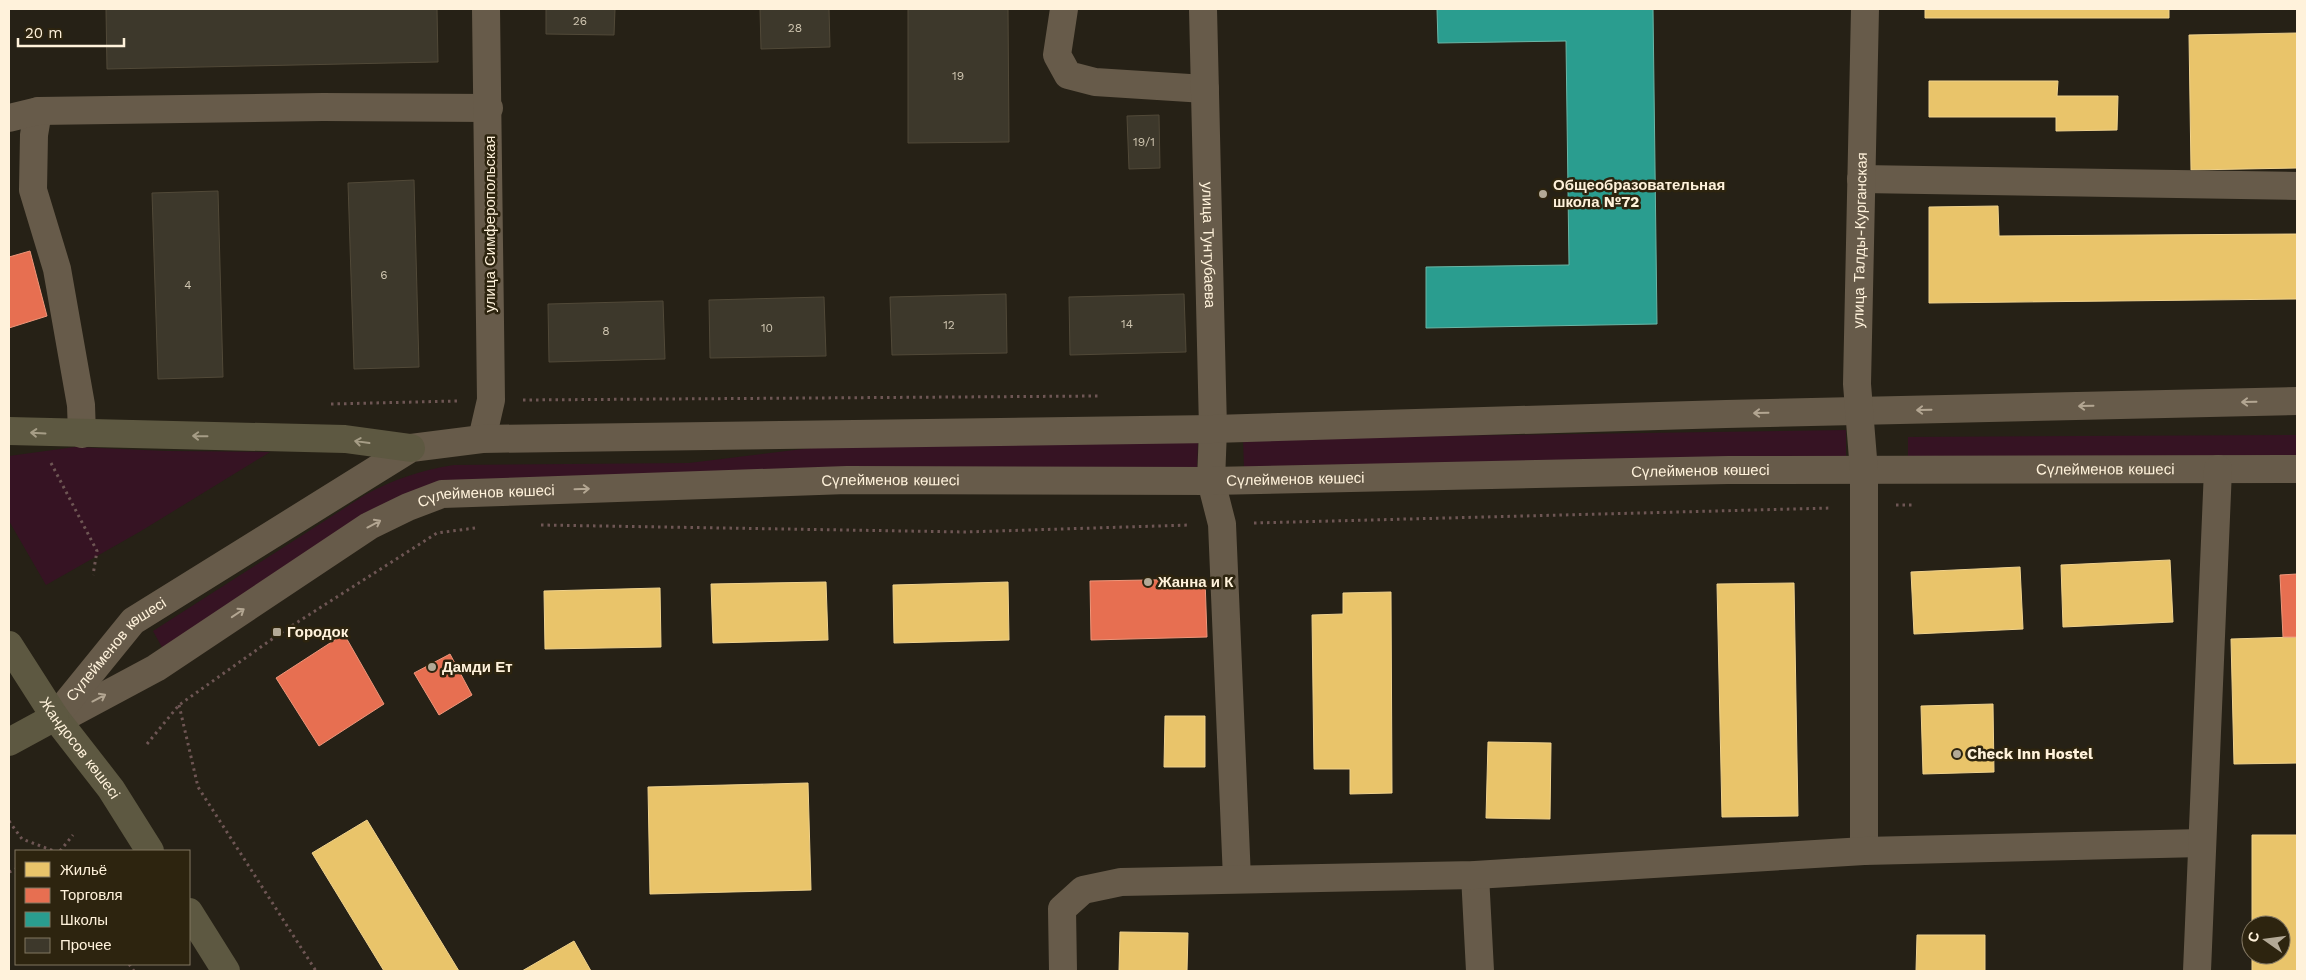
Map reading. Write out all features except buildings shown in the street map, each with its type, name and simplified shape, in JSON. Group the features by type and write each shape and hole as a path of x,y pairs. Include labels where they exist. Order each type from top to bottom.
{"main road":[{"path":"9,431 346,439 410,448"},
{"name":"Жандосов көшесі","path":"9,645 55,717 111,789 149,850"},
{"path":"9,742 55,717"},
{"path":"190,914 226,971"}],"street":[{"name":"улица Симферопольская","path":"482,439 491,400 489,108 486,9"},
{"path":"1064,9 1057,55 1068,75 1094,82 1204,89"},
{"name":"улица Тунтубаева","path":"1203,9 1212,429 1211,481 1222,524 1237,879"},
{"name":"улица Талды-Курганская","path":"1864,851 1864,471 1857,384 1865,9"},
{"path":"9,118 38,111 323,107 489,108"},
{"path":"38,111 34,135 33,190 57,269 81,405 82,434"},
{"path":"1862,179 2297,186"},
{"name":"Сүлейменов көшесі","path":"55,717 133,621 410,448 482,439 1212,429 2297,401"},
{"path":"2197,971 2218,469"},
{"name":"Сүлейменов көшесі","path":"55,717 72,713 156,668 370,526 408,507 442,494 847,480 1211,481 1728,470 2297,469"},
{"path":"1063,971 1062,910 1083,890 1122,882 1476,875 1864,851 2202,843"},
{"path":"1476,875 1480,971"}],"path":[{"path":"324,404 491,400 1106,396"},
{"path":"49,461 97,551 93,575"},
{"path":"147,744 179,705 198,787 316,971"},
{"path":"9,821 22,839 51,850"},
{"path":"61,850 73,835"}],"shaded area":[{"path":"1846,430 1846,461 1244,468 1243,439"},
{"path":"2297,435 2297,465 1908,467 1908,437"},
{"path":"1198,441 1197,471 479,484 163,649 153,631 365,495 419,472 442,467 454,465 689,463 827,446"},
{"path":"75,447 167,451 270,452 141,531 46,585 9,521 9,456"}],"place":[{"name":"Общеобразовательная школа №72","path":"1543,194"},
{"name":"Жанна и К","path":"1148,582"},
{"name":"Городок","path":"277,632"},
{"name":"Дамди Ет","path":"432,667"},
{"name":"Check Inn Hostel","path":"1957,754"}]}
